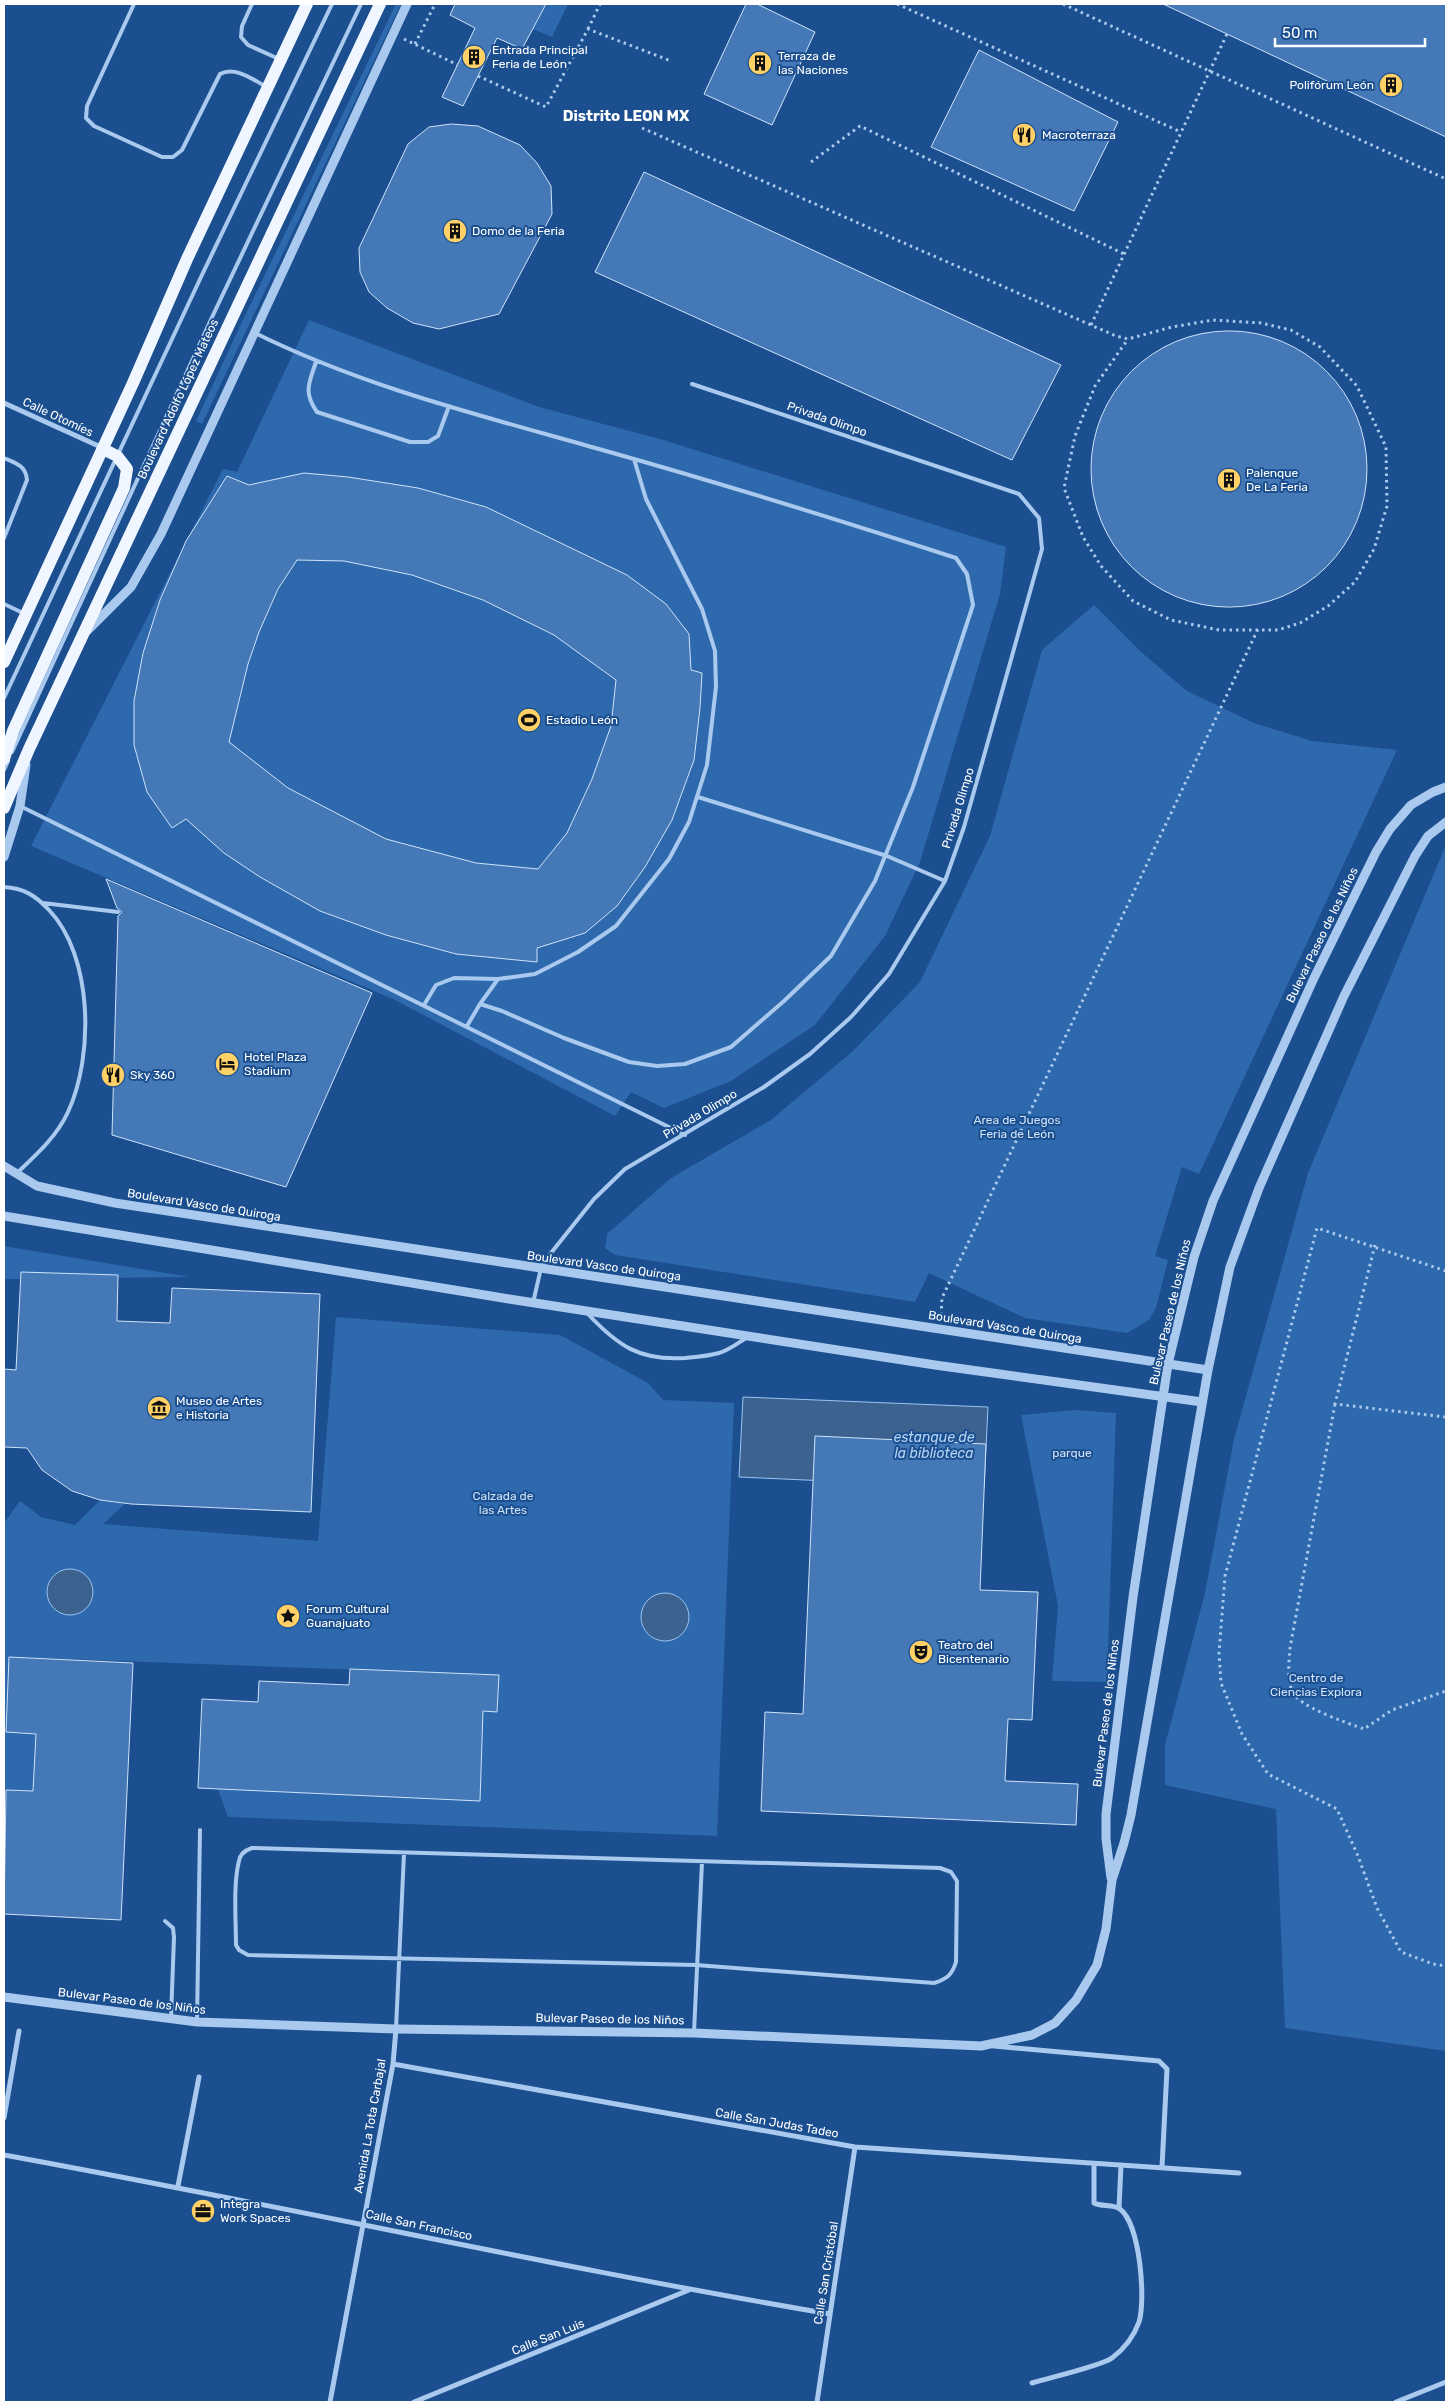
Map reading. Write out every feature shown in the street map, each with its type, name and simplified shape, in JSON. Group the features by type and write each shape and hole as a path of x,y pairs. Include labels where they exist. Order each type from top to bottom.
{"main road":[{"path":"4,662 7,647 27,615 187,258 307,4"},
{"name":"Boulevard Adolfo López Mateos","path":"4,808 29,749 380,4"},
{"path":"4,759 13,731 124,488 126,469 118,456 103,449"}],"street":[{"path":"83,635 132,588 161,534 204,444 253,332 407,4"},
{"name":"Calle Otomíes","path":"4,404 103,449"},
{"path":"4,857 20,806 29,749"},
{"name":"Bulevar Paseo de los Niños","path":"1112,1880 1106,1839 1106,1814 1133,1597 1168,1364 1194,1256 1213,1201 1314,978 1390,829 1410,805 1446,787"},
{"name":"Bulevar Paseo de los Niños","path":"4,1997 197,2022 396,2029 694,2033 982,2046 1032,2035 1055,2023 1076,2000 1097,1965 1106,1929 1112,1880 1131,1815 1202,1402 1230,1267 1263,1180 1344,996 1400,884 1428,836 1446,822"},
{"name":"Boulevard Vasco de Quiroga","path":"4,1166 37,1186 115,1203 1208,1370"},
{"path":"4,1216 533,1303 751,1335 935,1365 1202,1402"},
{"name":"Avenida La Tota Carbajal","path":"330,2402 392,2064 396,2029"},
{"path":"4,2118 19,2031"},
{"path":"982,2046 1042,2049 1158,2061 1167,2069 1162,2167"},
{"name":"Calle San Judas Tadeo","path":"392,2064 855,2147 1094,2165 1162,2167 1238,2174"},
{"path":"178,2186 199,2078"},
{"name":"Calle San Cristóbal","path":"817,2402 855,2147"},
{"name":"Calle San Francisco","path":"4,2154 178,2186 689,2290 830,2314"},
{"path":"1032,2383 1110,2359 1128,2343 1139,2321 1140,2266 1136,2239 1130,2221 1119,2208 1094,2203 1094,2165"},
{"path":"1119,2208 1121,2165"},
{"name":"Calle San Luis","path":"414,2402 689,2290"},
{"path":"1396,2402 1446,2382"}],"lane":[{"path":"134,4 87,106 86,118 94,126 168,158 182,150 220,74 225,71 236,72 268,87"},
{"path":"252,4 242,26 241,37 248,45 281,60"},
{"path":"4,698 332,4"},
{"path":"4,770 218,304 361,4"},
{"path":"253,332 316,362 449,406 747,490 956,558 967,574 973,605 913,787 887,856 875,881 831,956 784,1001 731,1047 685,1064 657,1066 629,1062 480,1004"},
{"path":"316,362 307,387 309,401 317,412 410,442 428,442 438,436 449,406"},
{"name":"Privada Olimpo","path":"533,1303 541,1268 594,1199 625,1169 764,1087 810,1054 851,1016 889,974 945,881 964,827 1042,548 1039,518 1018,494 692,384"},
{"path":"4,458 21,466 26,472 27,480 4,538"},
{"path":"424,1005 436,985 454,978 498,979 535,974 578,952 616,926 669,858 689,822 707,765 716,687 715,651 702,609 646,499 634,458"},
{"path":"4,604 27,615"},
{"path":"698,797 887,856 945,881"},
{"path":"20,806 685,1135"},
{"path":"4,887 15,888 32,894 56,917 72,943 80,970 84,1000 84,1047 76,1092 68,1112 45,1146 16,1175"},
{"path":"43,903 118,912"},
{"path":"467,1026 498,979"},
{"path":"585,1310 605,1332 624,1347 644,1356 667,1360 721,1353 751,1335"},
{"path":"197,2022 200,1830"},
{"path":"252,1848 404,1853 940,1868 951,1872 957,1881 956,1962 953,1974 944,1980 934,1982 696,1965 248,1955 239,1950 236,1945 239,1861 246,1850 252,1848"},
{"path":"396,2029 404,1853"},
{"path":"694,2033 702,1862"},
{"path":"165,1921 173,1928 174,1936 171,2020"}],"path":[{"path":"415,44 435,4"},
{"path":"478,76 546,107 600,4"},
{"path":"897,4 1181,132"},
{"path":"1063,4 1446,179"},
{"path":"588,29 671,61"},
{"path":"392,34 458,65"},
{"path":"1090,325 1227,34"},
{"path":"811,162 860,126 1124,254"},
{"path":"642,128 1090,325 1128,339 1172,326 1214,320 1261,323 1291,330 1320,348 1357,386 1372,414 1386,447 1387,506 1374,549 1355,582 1328,606 1300,623 1278,630 1219,630 1171,620 1132,601 1101,566 1083,537 1064,488 1075,436 1096,386 1128,339"},
{"path":"940,1330 942,1298 1258,629"},
{"path":"1446,1271 1375,1245 1317,1228 1225,1576 1219,1653 1221,1684 1242,1734 1268,1774 1337,1808 1358,1856 1377,1908 1401,1952 1433,1964 1446,1966"},
{"path":"1375,1245 1335,1404 1290,1648 1288,1669 1292,1692 1301,1702 1364,1729 1392,1710 1446,1691"},
{"path":"1335,1404 1446,1417"}],"green space":[{"path":"396,4 401,4 202,424 196,421"},
{"path":"546,4 568,4 552,37 533,29"},
{"name":"Estadio León","path":"309,320 539,407 660,439 1006,547 1000,594 920,862 885,936 815,1025 731,1081 664,1108 631,1092 615,1116 395,1000 31,846 223,469 237,472"},
{"name":"Area de Juegos Feria de León","path":"1094,605 1140,651 1187,691 1254,723 1312,741 1397,750 1199,1174 1182,1167 1155,1256 1168,1260 1156,1308 1149,1320 1127,1333 1025,1318 929,1273 915,1302 615,1255 605,1248 607,1234 671,1178 771,1120 853,1051 920,982 990,836 1042,650"},
{"name":"Centro de Ciencias Explora","path":"1446,845 1446,2051 1285,2028 1276,1809 1165,1785 1165,1745 1205,1593 1234,1439 1308,1173"},
{"path":"4,1246 190,1277 4,1279"},
{"name":"Calzada de las Artes","path":"336,1317 560,1335 648,1383 663,1400 734,1403 717,1836 228,1817 218,1789 480,1799 483,1711 497,1711 499,1675 10,1657 6,1732 60,1735 59,1756 35,1755 33,1791 6,1790 4,1833 4,1523 20,1501 41,1517 75,1525 100,1500 125,1504 103,1524 318,1541"},
{"name":"parque","path":"1075,1410 1116,1413 1107,1682 1052,1681 1058,1606 1021,1415"}],"water":[{"name":"estanque de la biblioteca","path":"743,1397 988,1407 984,1488 739,1477"},
{"path":"75,1569 79,1570 89,1579 92,1583 92,1601 83,1611 75,1615 65,1615 57,1611 48,1601 47,1587 51,1579 61,1570"},
{"path":"660,1593 670,1593 679,1597 685,1603 689,1617 685,1631 679,1637 670,1641 660,1641 651,1637 645,1631 641,1622 641,1612 645,1603 651,1597"}],"building":[{"name":"Entrada Principal Feria de León","path":"455,4 546,4 522,49 497,38 463,106 442,97 475,28 450,15"},
{"name":"Terraza de las Naciones","path":"746,4 757,4 815,32 772,125 704,94"},
{"name":"Polifórum León","path":"1163,4 1446,4 1446,137 1227,34"},
{"name":"Macroterraza","path":"979,50 1118,122 1074,211 931,147"},
{"name":"Domo de la Feria","path":"451,124 478,126 520,145 537,163 551,186 552,214 499,314 439,329 413,323 387,308 369,292 360,272 359,248 408,144 429,127"},
{"path":"644,172 1061,365 1012,460 595,272"},
{"name":"Palenque De La Feria","path":"1229,331 1256,334 1282,342 1306,354 1327,371 1344,392 1356,416 1364,442 1367,469 1364,496 1356,522 1344,546 1327,567 1306,584 1282,596 1256,604 1229,607 1202,604 1176,596 1152,584 1131,567 1114,546 1102,522 1094,496 1091,469 1094,442 1102,416 1114,392 1131,371 1152,354 1176,342 1202,334"},
{"path":"304,473 348,477 418,488 486,507 627,575 666,604 689,634 691,670 702,673 694,760 672,820 645,867 617,906 585,933 537,948 537,962 456,954 386,935 320,911 260,877 224,853 186,819 172,828 147,792 134,745 134,701 143,653 160,600 186,541 227,476 249,485","holes":["297,560 344,561 412,575 483,600 554,635 616,680 611,726 592,779 567,833 538,869 476,863 386,839 288,788 229,742 248,664 259,632 278,589"]},
{"name":"Hotel Plaza Stadium","path":"106,879 372,993 286,1187 112,1135 118,916 122,912 117,908"},
{"name":"Museo de Artes e Historia","path":"21,1272 118,1275 117,1321 170,1323 172,1288 320,1294 311,1512 131,1504 100,1500 72,1491 42,1470 27,1448 4,1447 4,1369 16,1370"},
{"name":"Teatro del Bicentenario","path":"815,1436 986,1444 980,1590 1038,1592 1032,1720 1008,1719 1005,1781 1078,1784 1076,1825 761,1811 765,1712 803,1714"},
{"path":"9,1657 133,1663 121,1920 4,1914 6,1790 33,1791 36,1734 6,1732"},
{"path":"350,1669 499,1675 497,1712 483,1711 480,1801 198,1788 202,1699 258,1702 259,1681 349,1685"}],"place":[{"name":"Entrada Principal Feria de León","path":"474,57"},
{"name":"Terraza de las Naciones","path":"760,63"},
{"name":"Polifórum León","path":"1391,85"},
{"name":"Macroterraza","path":"1024,135"},
{"name":"Domo de la Feria","path":"455,231"},
{"name":"Palenque De La Feria","path":"1229,480"},
{"name":"Estadio León","path":"529,720"},
{"name":"Hotel Plaza Stadium","path":"227,1064"},
{"name":"Sky 360","path":"113,1075"},
{"name":"Museo de Artes e Historia","path":"159,1408"},
{"name":"Forum Cultural Guanajuato","path":"288,1616"},
{"name":"Teatro del Bicentenario","path":"921,1652"},
{"name":"Integra Work Spaces","path":"203,2211"}],"district":[{"name":"Distrito LEON MX","path":"626,116"}]}
